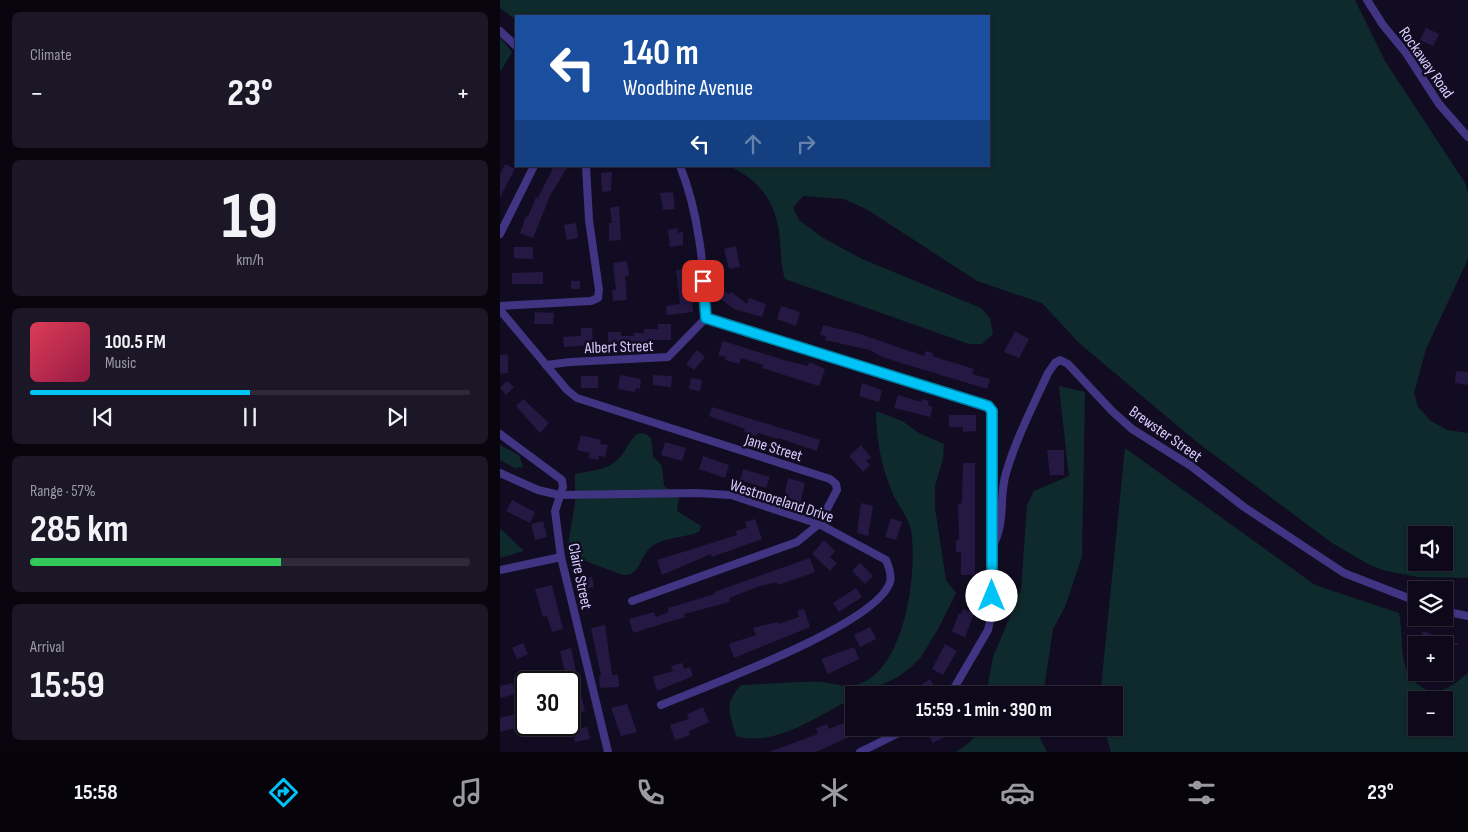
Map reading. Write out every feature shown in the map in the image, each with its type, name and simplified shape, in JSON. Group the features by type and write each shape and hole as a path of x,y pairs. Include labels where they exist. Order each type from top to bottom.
{"street":[{"name":"Rockaway Road","path":"1367,0 1383,25 1406,53 1439,104 1468,137"},
{"path":"500,30 515,45"},
{"path":"500,234 534,167"},
{"path":"500,306 591,301 598,298 599,290 589,220 586,167"},
{"path":"680,167 694,211 706,318 988,406 992,411 992,612 988,630 955,686"},
{"name":"Jane Street","path":"500,310 546,365 577,398 830,479 836,484 837,490 819,524 798,542 632,601"},
{"name":"Albert Street","path":"546,365 668,357 706,318"},
{"name":"Brewster Street","path":"992,548 1000,533 1005,476 1012,454 1048,373 1055,363 1060,360 1068,364 1112,411 1132,429 1191,466 1244,507 1344,573 1408,598"},
{"name":"Claire Street","path":"500,434 562,480 563,487 555,511 561,557 608,752"},
{"name":"Westmoreland Drive","path":"500,474 538,490 559,495 715,493 731,495 819,524 886,560 890,571 890,583 882,595 866,611 842,626 754,666 660,705"},
{"path":"500,570 561,557"},
{"path":"1453,612 1468,616"},
{"path":"860,752 893,736"}],"green space":[{"path":"500,0 1355,0 1385,61 1465,183 1468,193 1468,259 1426,349 1414,393 1418,407 1431,421 1447,430 1468,433 1468,578 1418,577 1386,571 1370,565 1332,543 1198,443 1079,343 1042,303 977,281 868,210 844,199 803,196 793,208 799,220 823,238 862,259 981,308 990,318 993,334 982,344 969,344 785,279 779,228 771,205 766,195 750,178 730,167 990,167 990,15 515,15 515,19 500,8"},
{"path":"500,37 512,52 500,72"},
{"path":"1059,386 1085,392 1082,556 1065,607 1053,629 1044,686 988,686 993,657 1021,590 1027,505 1034,491 1069,476"},
{"path":"876,411 902,421 919,433 944,444 943,459 935,486 935,508 946,580 956,593 921,657 911,667 898,677 878,686 852,686 873,677 886,662 897,642 910,594 913,548 911,530 905,514 887,480 877,431"},
{"path":"639,433 646,434 651,438 653,456 662,466 664,486 679,497 677,511 701,526 699,532 668,539 651,547 637,569 623,575 572,556 567,551 575,503 575,474 600,469 612,464 622,455 631,440"},
{"path":"500,445 519,455 523,467 515,468 500,460"},
{"path":"1125,448 1315,585 1399,613 1402,651 1408,672 1408,681 1414,681 1427,690 1442,690 1453,685 1468,673 1468,752 1111,752 1106,736 1123,736 1123,686 1102,686"},
{"path":"500,530 502,530 524,551 500,558"},
{"path":"822,682 845,686 845,703 797,728 767,737 751,738 736,736 730,715 730,704 735,692 741,685"},
{"path":"975,736 1039,736 1047,752 956,752"}],"building":[{"path":"1426,28 1439,34 1433,46 1420,40"},
{"path":"505,164 515,169 500,197 500,174"},
{"path":"554,167 567,167 550,196 533,238 520,233 526,216 528,217 536,197 538,198"},
{"path":"612,172 611,191 602,192 601,173"},
{"path":"673,192 675,209 663,210 660,193"},
{"path":"619,206 621,240 609,241 609,223 612,223 610,208"},
{"path":"576,223 578,238 567,240 564,225"},
{"path":"677,228 678,233 683,232 683,245 670,247 668,230"},
{"path":"736,246 740,267 729,269 724,249"},
{"path":"514,247 533,247 533,259 514,258"},
{"path":"627,261 629,276 625,276 627,300 613,301 612,290 616,290 613,263"},
{"path":"689,269 693,312 667,315 666,306 680,304 676,270"},
{"path":"543,272 543,284 512,284 512,273"},
{"path":"571,281 580,281 580,289 571,289"},
{"path":"724,291 729,294 731,292 747,304 749,298 766,304 762,317 734,309 719,298"},
{"path":"781,306 800,312 796,326 777,319"},
{"path":"535,312 554,313 553,324 534,324"},
{"path":"658,324 671,324 671,340 653,340 653,344 621,345 621,348 608,349 608,332 621,332 621,336 634,336 634,333 644,333 644,329 658,329"},
{"path":"823,325 860,334 924,356 926,351 933,353 932,356 974,369 972,374 990,379 987,389 882,357 870,350 825,340 826,336 820,335"},
{"path":"581,328 592,328 593,345 564,347 563,337 581,336"},
{"path":"1015,331 1029,339 1019,358 1004,352"},
{"path":"723,341 808,366 809,362 825,369 819,386 762,368 764,365 741,358 739,364 725,360 726,357 718,355"},
{"path":"697,350 705,357 694,370 686,364"},
{"path":"508,354 508,373 500,374 500,355"},
{"path":"1456,371 1468,372 1468,385 1455,383"},
{"path":"620,375 641,379 640,389 636,388 635,392 618,389"},
{"path":"653,375 672,376 671,387 653,385"},
{"path":"581,376 598,376 598,388 581,388"},
{"path":"691,378 702,380 700,391 689,389"},
{"path":"507,381 514,387 506,395 500,388"},
{"path":"862,383 882,390 879,402 859,396"},
{"path":"898,395 921,402 922,399 929,401 928,405 933,407 930,417 894,408"},
{"path":"523,399 549,423 540,433 516,406"},
{"path":"712,407 820,440 817,451 778,438 758,433 756,436 744,432 745,429 709,416"},
{"path":"949,415 976,415 976,431 963,432 963,427 949,427"},
{"path":"581,435 601,440 600,444 608,445 605,457 599,456 598,460 588,458 590,453 577,450"},
{"path":"665,442 686,448 682,461 661,455"},
{"path":"861,445 871,457 866,461 870,465 863,472 849,456"},
{"path":"1047,450 1064,450 1064,475 1050,475"},
{"path":"703,456 729,465 725,478 699,469"},
{"path":"963,463 975,463 975,575 961,575 961,552 956,552 956,540 959,540 958,504 961,504 962,499"},
{"path":"743,469 770,477 766,488 740,480"},
{"path":"788,478 805,483 799,508 783,504"},
{"path":"512,500 535,512 530,523 506,511"},
{"path":"861,503 873,506 868,536 857,533"},
{"path":"891,518 902,522 896,540 885,537"},
{"path":"755,519 762,539 712,557 711,554 662,575 657,560 737,535 736,531 747,528 745,522"},
{"path":"543,521 547,537 535,540 531,524"},
{"path":"824,540 835,551 830,557 837,563 830,571 812,554"},
{"path":"810,558 815,572 778,585 777,582 757,587 729,598 730,602 684,614 685,617 633,633 629,619 654,612 656,617 669,612 668,608 715,594 714,592"},
{"path":"860,563 873,576 865,584 852,571"},
{"path":"592,577 594,587 578,590 576,579"},
{"path":"552,585 563,629 552,632 547,616 543,617 535,589"},
{"path":"856,588 862,597 839,612 833,603"},
{"path":"804,609 810,627 734,658 729,644 756,635 753,628 777,622 778,624 799,617 797,611"},
{"path":"963,609 974,613 965,637 952,632 959,613 961,614"},
{"path":"605,625 612,675 618,675 619,687 600,688 599,676 601,676 591,628"},
{"path":"870,627 876,639 860,647 854,635"},
{"path":"1423,631 1437,636 1421,636"},
{"path":"523,643 528,654 517,659 512,648"},
{"path":"945,644 957,651 943,675 932,669"},
{"path":"854,647 859,659 828,674 821,659"},
{"path":"571,648 576,671 565,671 560,651"},
{"path":"682,663 684,669 690,667 693,676 657,691 653,677 673,671 671,666"},
{"path":"930,679 934,686 920,686"},
{"path":"513,683 515,694 500,698 500,686"},
{"path":"582,698 585,711 580,712 580,699"},
{"path":"627,704 637,732 621,736 611,708"},
{"path":"703,707 709,722 689,731 690,735 675,740 670,725 689,719 687,714"},
{"path":"515,714 515,728 500,732 500,718"},
{"path":"845,723 845,736 851,736 816,752 769,752 818,734 816,728 827,724 829,729"},
{"path":"587,727 590,739 575,742 574,736 580,736 580,728"},
{"path":"929,736 946,736 933,743"}],"route":[{"path":"703,281 706,318 988,406 992,411 992,596"}]}
